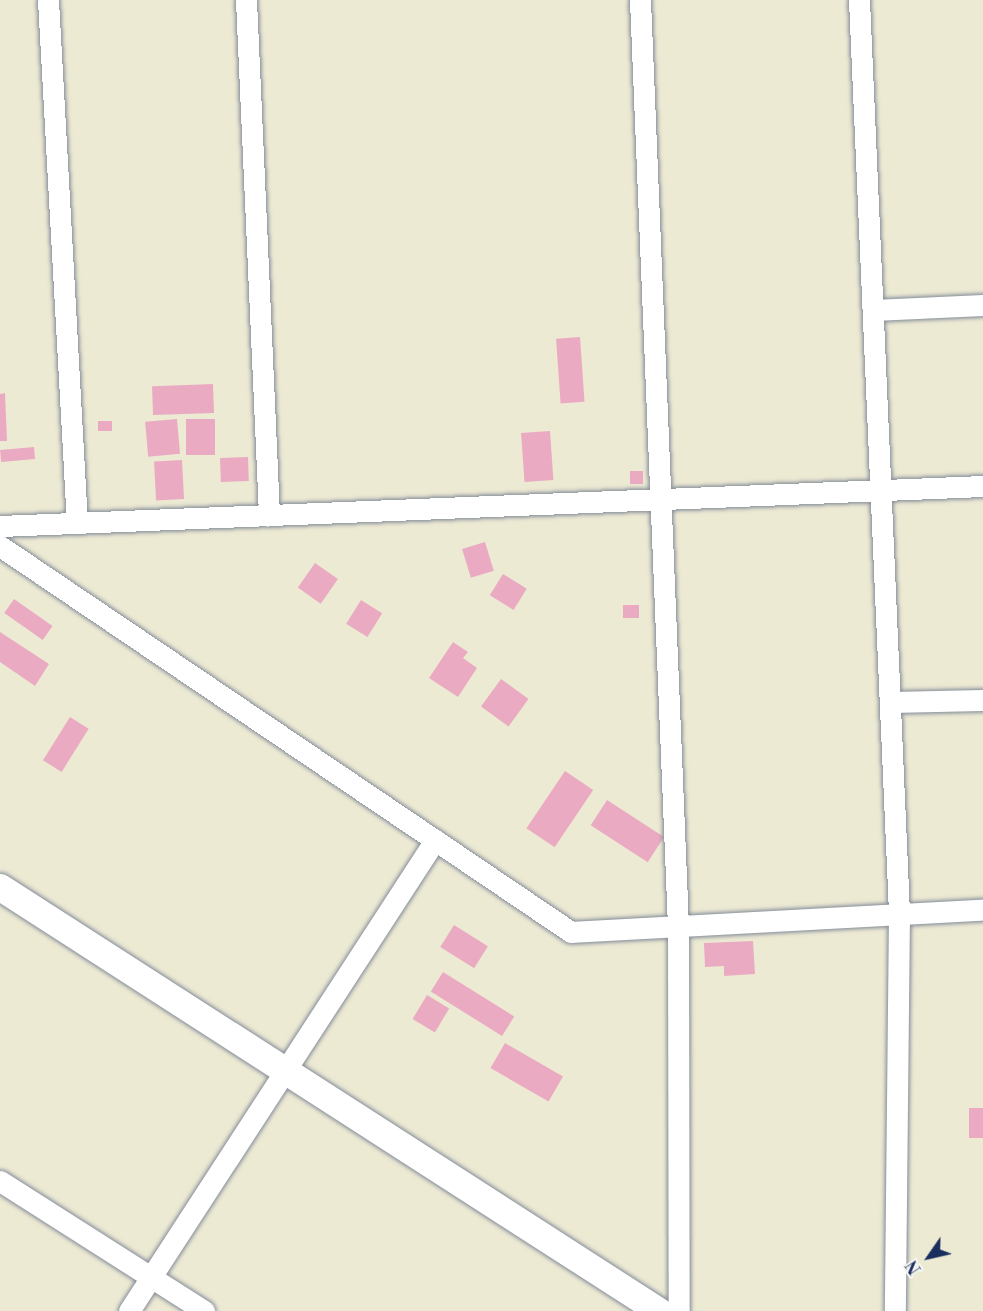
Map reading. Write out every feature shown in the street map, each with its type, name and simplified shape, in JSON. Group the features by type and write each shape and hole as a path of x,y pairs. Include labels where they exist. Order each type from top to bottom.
{"street":[{"path":"48,0 77,523"},
{"path":"246,0 269,515"},
{"path":"640,0 657,499 678,926 679,1311"},
{"path":"859,0 899,912 894,1311"},
{"path":"873,310 983,305"},
{"path":"0,526 983,486"},
{"path":"0,546 571,932 899,912 983,910"},
{"path":"890,702 983,700"},
{"path":"129,1311 435,840"},
{"path":"0,887 285,1074 659,1311"},
{"path":"0,1181 204,1311"}],"building":[{"path":"580,337 585,402 561,404 556,339"},
{"path":"213,384 214,413 153,415 152,386"},
{"path":"5,393 7,441 0,441 0,394"},
{"path":"177,419 180,454 148,457 145,422"},
{"path":"186,419 215,419 215,455 186,455"},
{"path":"98,421 112,421 112,431 98,431"},
{"path":"550,431 553,480 524,482 521,433"},
{"path":"34,447 35,459 1,462 0,450"},
{"path":"248,457 249,481 221,482 220,458"},
{"path":"182,460 184,499 156,500 154,461"},
{"path":"630,471 643,471 643,484 630,484"},
{"path":"485,542 494,571 471,578 462,549"},
{"path":"315,563 338,579 321,604 298,588"},
{"path":"503,574 527,589 513,610 490,595"},
{"path":"14,599 53,626 43,640 4,613"},
{"path":"361,600 382,613 367,637 346,624"},
{"path":"623,605 639,605 639,618 623,618"},
{"path":"0,632 49,664 35,686 0,662"},
{"path":"453,642 468,652 463,658 477,668 458,697 429,678"},
{"path":"501,679 529,699 509,726 481,707"},
{"path":"70,717 89,729 62,772 43,760"},
{"path":"565,771 593,790 555,847 526,828"},
{"path":"607,800 664,837 648,862 591,825"},
{"path":"454,925 488,946 474,968 440,947"},
{"path":"753,941 755,974 724,976 724,966 705,967 704,943"},
{"path":"443,972 514,1017 502,1036 431,992"},
{"path":"427,995 449,1008 435,1032 413,1019"},
{"path":"505,1043 563,1076 549,1102 491,1068"},
{"path":"969,1108 983,1108 983,1138 969,1138"}]}
